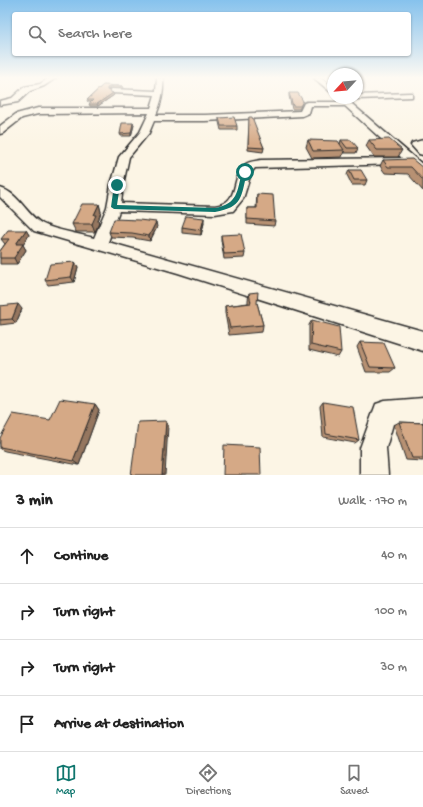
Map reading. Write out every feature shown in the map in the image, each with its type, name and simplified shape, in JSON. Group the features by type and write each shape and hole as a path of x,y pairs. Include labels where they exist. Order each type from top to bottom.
{"street":[{"path":"0,103 14,100"},
{"path":"99,245 114,207 117,185 124,157 144,133 153,114 157,100"},
{"path":"0,132 19,116 38,111 153,114 205,118 288,114 306,111 307,105 310,104 327,102"},
{"path":"346,104 423,171"},
{"path":"423,144 416,145 423,152"},
{"path":"114,207 215,210 228,208 237,199 245,172 251,165 261,163 411,161"},
{"path":"0,192 6,194 25,217 39,228 178,267 423,341"},
{"path":"374,475 373,448 385,413 423,410"}],"building":[{"path":"93,100 103,100 97,104 89,104"},
{"path":"291,100 303,101 300,106 293,106"},
{"path":"234,117 237,126 221,126 219,118"},
{"path":"249,117 252,117 264,148 248,147"},
{"path":"122,123 133,123 131,133 120,134"},
{"path":"389,139 402,150 377,150 369,140"},
{"path":"308,140 338,141 344,150 313,151"},
{"path":"341,140 351,140 358,148 347,148"},
{"path":"412,159 423,168 423,180 411,167 388,167 383,160"},
{"path":"349,170 361,170 367,180 354,180"},
{"path":"257,194 273,195 275,221 247,219 247,208 257,208"},
{"path":"82,204 99,204 92,224 72,224"},
{"path":"186,216 204,218 201,230 182,227"},
{"path":"114,219 156,222 149,236 132,233 109,232"},
{"path":"8,230 26,230 16,244 23,244 14,258 0,258 0,251 9,239 1,239"},
{"path":"241,234 245,253 224,254 221,235"},
{"path":"75,262 71,277 45,280 50,264"},
{"path":"258,292 257,303 263,325 230,328 225,306 251,303 249,293"},
{"path":"18,304 12,319 0,320 0,306"},
{"path":"312,320 339,327 341,352 311,345"},
{"path":"360,342 384,343 395,368 370,367"},
{"path":"60,399 95,404 73,461 0,447 0,438 13,414 50,420"},
{"path":"323,402 353,407 359,440 326,434"},
{"path":"166,421 162,475 131,475 138,422"},
{"path":"399,422 423,423 423,458 412,458"},
{"path":"224,445 260,447 261,475 223,475"}],"route":[{"path":"117,185 114,207 215,210 228,208 237,199 245,172"}]}
